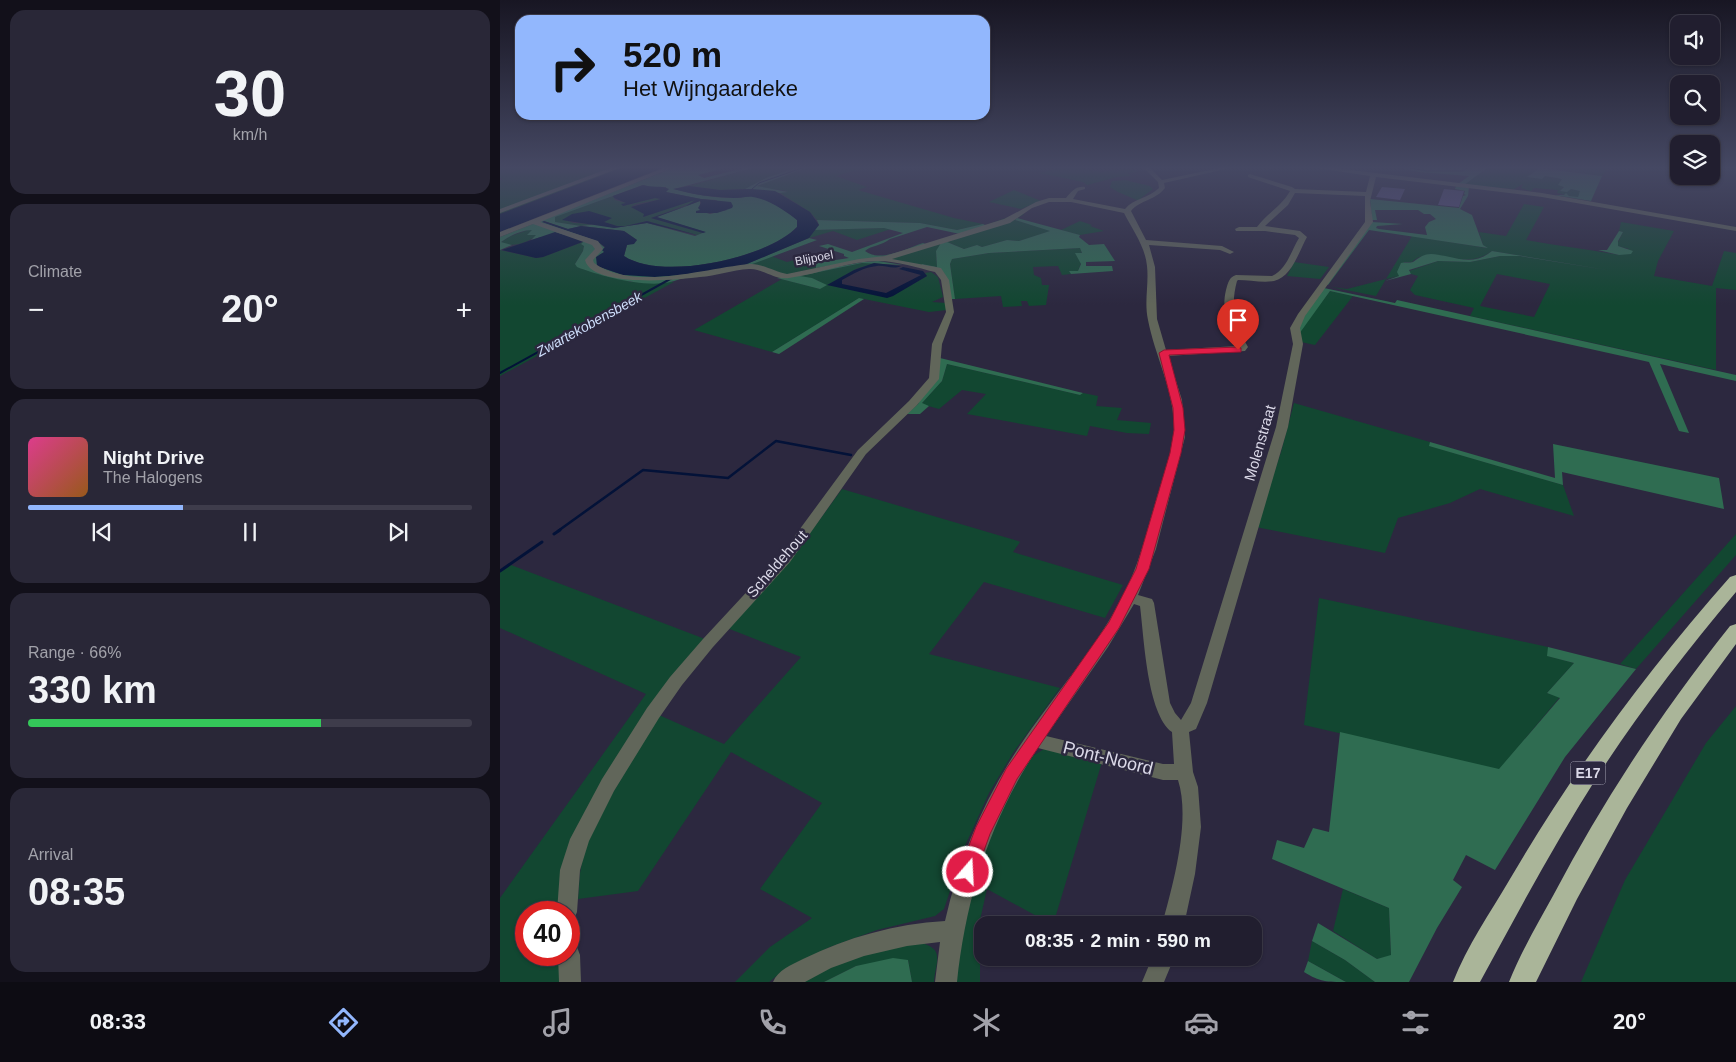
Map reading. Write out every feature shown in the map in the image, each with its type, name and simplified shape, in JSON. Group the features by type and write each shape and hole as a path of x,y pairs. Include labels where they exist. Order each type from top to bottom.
{"highway":[{"name":"E17","path":"1466,982 1534,859 1592,767 1648,688 1736,581"},
{"name":"E17","path":"1522,982 1561,902 1624,789 1685,699 1736,632"}],"street":[{"path":"500,235 554,214"},
{"name":"Blijpoel","path":"533,222 595,243 598,249 589,260 590,264 600,271 639,279 680,277 752,266 775,275 787,276 859,261 882,259 1007,221 1017,214"},
{"path":"946,982 952,931 962,890 982,832 1011,774 1114,624 1130,597 1148,552 1175,453 1180,430 1178,408 1150,304 1152,268 1150,257 1128,214"},
{"path":"1263,229 1260,228 1266,218 1273,214"},
{"name":"Molenstraat","path":"1180,728 1190,724 1199,703 1274,457 1288,400 1298,347 1295,328 1301,316 1369,222 1369,214"},
{"path":"1650,214 1736,229"},
{"path":"1164,353 1242,349 1243,347 1228,317 1233,279 1236,277 1278,277 1285,269 1303,236 1297,233 1263,229 1240,229"},
{"path":"1142,242 1222,248 1230,252"},
{"name":"Scheldehout","path":"568,901 570,870 580,838 608,785 653,713 676,681 706,645 785,559 862,452 913,403 934,379 937,344 950,312 943,275 938,270 882,259"},
{"path":"1130,597 1147,604 1162,703 1168,718 1180,728 1184,772 1189,787 1191,827 1185,874 1175,916"},
{"name":"Pont-Noord","path":"1034,740 1163,772 1184,772"},
{"path":"784,982 832,955 858,945 914,933 952,931"},
{"path":"569,966 570,982"},
{"path":"1153,982 1159,966"}],"green space":[{"path":"558,214 564,214 555,217 555,222 581,226 568,229 543,222 597,241 605,248 605,252 599,255 597,266 623,275 742,266 809,238 817,240 747,266 657,284 628,281 600,275 577,267 575,264 583,251 584,246 581,244 584,241 541,237 531,240 536,235 527,235 532,230 528,230 501,242 512,245 500,250 500,237"},
{"path":"646,214 643,217 652,214 662,214 651,218 703,233 697,235 647,221 617,226 604,222 611,218 563,219 573,223 591,224 581,226 555,222 555,217 559,215"},
{"path":"665,214 788,214 797,220 797,227 762,249 713,263 687,266 662,267 641,263 624,256 627,245 637,240 624,231 581,226 596,224 614,228 647,223 695,236 705,232 656,217"},
{"path":"812,214 940,214 983,224 957,230 920,223 817,220"},
{"path":"1018,214 1024,214 1015,220 1051,231 1019,241 1007,240 982,247 977,245 964,249 950,243 936,251 937,267 922,264 921,266 889,259"},
{"path":"1371,214 1376,214 1377,220 1372,220"},
{"path":"1424,214 1470,214 1472,215 1483,245 1488,248 1369,230 1328,285 1326,283 1372,222 1403,224 1377,226 1376,228 1379,229 1427,235 1425,227 1429,222 1436,219 1430,214"},
{"path":"1518,214 1540,214 1526,240 1619,255 1629,249 1618,246 1623,232 1619,231 1621,222 1674,231 1658,261 1654,276 1712,286 1724,251 1736,253 1736,290 1716,288 1716,370 1470,316 1474,308 1415,295 1410,290 1418,276 1411,274 1409,271 1438,261 1470,262 1500,256 1520,256 1613,271 1492,251 1481,257 1471,259 1429,255 1420,257 1412,262 1404,262 1399,276 1386,279 1412,236 1487,248 1483,245 1479,232 1506,236","holes":["1497,274 1550,284 1534,317 1480,306"]},
{"path":"1017,218 1080,235 1079,237 1089,245 1104,244 1115,261 1086,262 1086,266 1112,266 1113,271 1071,274 1069,271 1078,271 1081,264 1075,253 1082,253 1080,248 989,253 952,259 950,264 955,299 951,299 944,273 921,266 922,264 937,267 936,251 941,243 947,242 964,249 977,245 982,247 1007,240 1019,241 1050,231 1015,220"},
{"path":"817,220 920,223 957,230 983,224 987,226 960,234 927,227 890,239 865,251 878,256 902,251 923,243 928,245 904,253 816,268 816,263 849,258 844,256 844,254 819,246 828,244 852,252 903,233 884,228 813,230 819,225"},
{"path":"1080,221 1104,231 1080,235 1061,230"},
{"path":"891,229 857,240 833,231 809,238 813,230"},
{"path":"528,230 534,230 528,234 537,235 520,244 510,245 501,242 511,236"},
{"path":"1619,231 1623,232 1618,241 1618,246 1633,251 1631,254 1619,255 1598,250 1607,250"},
{"path":"585,241 583,251 575,264 631,282 674,282 500,376 500,250 536,258"},
{"path":"1080,248 1082,257 1078,271 1069,271 1071,274 1062,275 1058,266 1033,267 1034,275 1041,278 1042,285 1049,285 1046,305 1029,306 1027,301 1021,301 1022,306 1003,307 1001,296 955,299 950,264 952,259 989,253"},
{"path":"1492,251 1613,271 1520,256 1500,256 1470,262 1438,261 1409,270 1411,274 1385,281 1399,276 1397,272 1401,263 1413,262 1421,256 1431,254 1469,260 1477,259"},
{"path":"771,256 787,262 801,258 816,263 816,268 785,275 747,266"},
{"path":"878,261 903,265 862,263 800,276 812,278 827,285 820,289 777,278 863,262"},
{"path":"1294,262 1329,267 1320,279 1287,276"},
{"path":"862,263 878,263 858,268 828,285 890,297 927,276 925,273 931,272 938,277 943,297 932,302 946,303 947,310 929,312 859,298 772,352 694,330 782,279 820,289 822,284 819,281 799,276"},
{"path":"1386,279 1376,296 1331,287 1347,289"},
{"path":"1324,288 1395,303 1397,300 1736,375 1736,381 1660,364 1689,433 1679,431 1649,362 1330,291 1299,334 1296,326"},
{"path":"1330,291 1353,296 1315,345 1301,342 1299,334 1301,329"},
{"path":"859,298 864,299 779,354 772,352"},
{"path":"940,358 1083,393 1080,395 947,364 942,381 922,403 929,406 920,414 907,414 918,404"},
{"path":"947,364 1080,395 1083,393 1098,396 1096,406 1122,408 1117,420 1151,423 1149,434 1127,433 1090,426 1087,436 967,414 986,394 962,390 939,409 921,404 942,381"},
{"path":"1294,403 1430,442 1430,446 1563,485 1574,516 1480,489 1450,503 1398,518 1385,553 1256,527 1281,452"},
{"path":"1430,442 1555,478 1553,444 1719,478 1724,509 1562,472 1563,485 1429,446"},
{"path":"842,489 1018,541 1020,542 1013,552 1123,585 1105,618 984,582 929,654 1060,688 1013,753 989,793 965,846 944,909 935,916 877,930 830,947 784,970 769,982 735,982 770,947 812,918 760,889 822,803 731,752 638,891 578,899 584,851 597,819 659,715 724,744 801,657 727,628 818,522"},
{"path":"1736,534 1736,555 1636,669 1620,664"},
{"path":"511,565 705,639 670,680 559,890 559,901 515,901 515,966 560,966 561,982 500,982 500,898 646,694 500,628 500,572"},
{"path":"1319,598 1548,647 1548,656 1574,663 1547,693 1560,697 1499,770 1304,725"},
{"path":"1548,647 1636,669 1565,757 1495,870 1466,855 1453,880 1462,887 1437,928 1409,982 1375,982 1345,960 1312,941 1318,923 1377,959 1391,955 1389,908 1272,859 1277,840 1304,848 1313,828 1329,832 1340,732 1499,769 1560,698 1547,693 1574,663 1547,656"},
{"path":"1736,706 1736,982 1581,982 1625,880 1706,743"},
{"path":"1044,749 1102,762 1056,916 1036,916 987,889 981,916 974,916 974,966 980,966 980,982 952,982 959,930 989,834 1031,757"},
{"path":"1343,889 1389,908 1391,956 1377,959 1333,931"},
{"path":"1312,941 1345,960 1375,982 1346,982 1308,961"},
{"path":"921,943 934,949 936,953 937,963 934,982 912,982 908,960 856,966 824,982 802,982 836,963 865,953"},
{"path":"893,958 908,960 912,982 824,982 856,966"},
{"path":"1308,961 1346,982 1324,981 1304,972"}],"water":[{"path":"500,214 546,214 500,232"},
{"path":"572,214 598,214 612,218 604,222 617,226 647,221 697,235 647,223 614,228 562,220"},
{"path":"666,214 657,217 706,232 703,233 651,218"},
{"path":"788,214 811,214 819,225 809,238 742,266 655,277 623,275 597,266 596,257 604,252 602,250 605,247 597,241 542,222 568,229 581,226 624,231 637,240 634,244 627,245 624,256 641,263 662,267 713,263 762,249 797,227 797,220"},
{"path":"555,232 585,241 536,258 502,250"},
{"path":"874,263 901,266 895,268 877,266 868,268 842,280 842,284 886,293 921,275 899,269 903,267 923,271 927,276 887,298 827,285 854,270"}],"waterway":[{"name":"Zwartekobensbeek","path":"500,373 672,278"},
{"path":"558,531 643,470 728,478 776,441 851,455"},
{"path":"554,534 560,530"},
{"path":"500,571 542,542"}],"route":[{"path":"968,872 982,832 1011,774 1114,624 1130,597 1143,569 1180,430 1178,408 1164,353 1238,350"}]}
